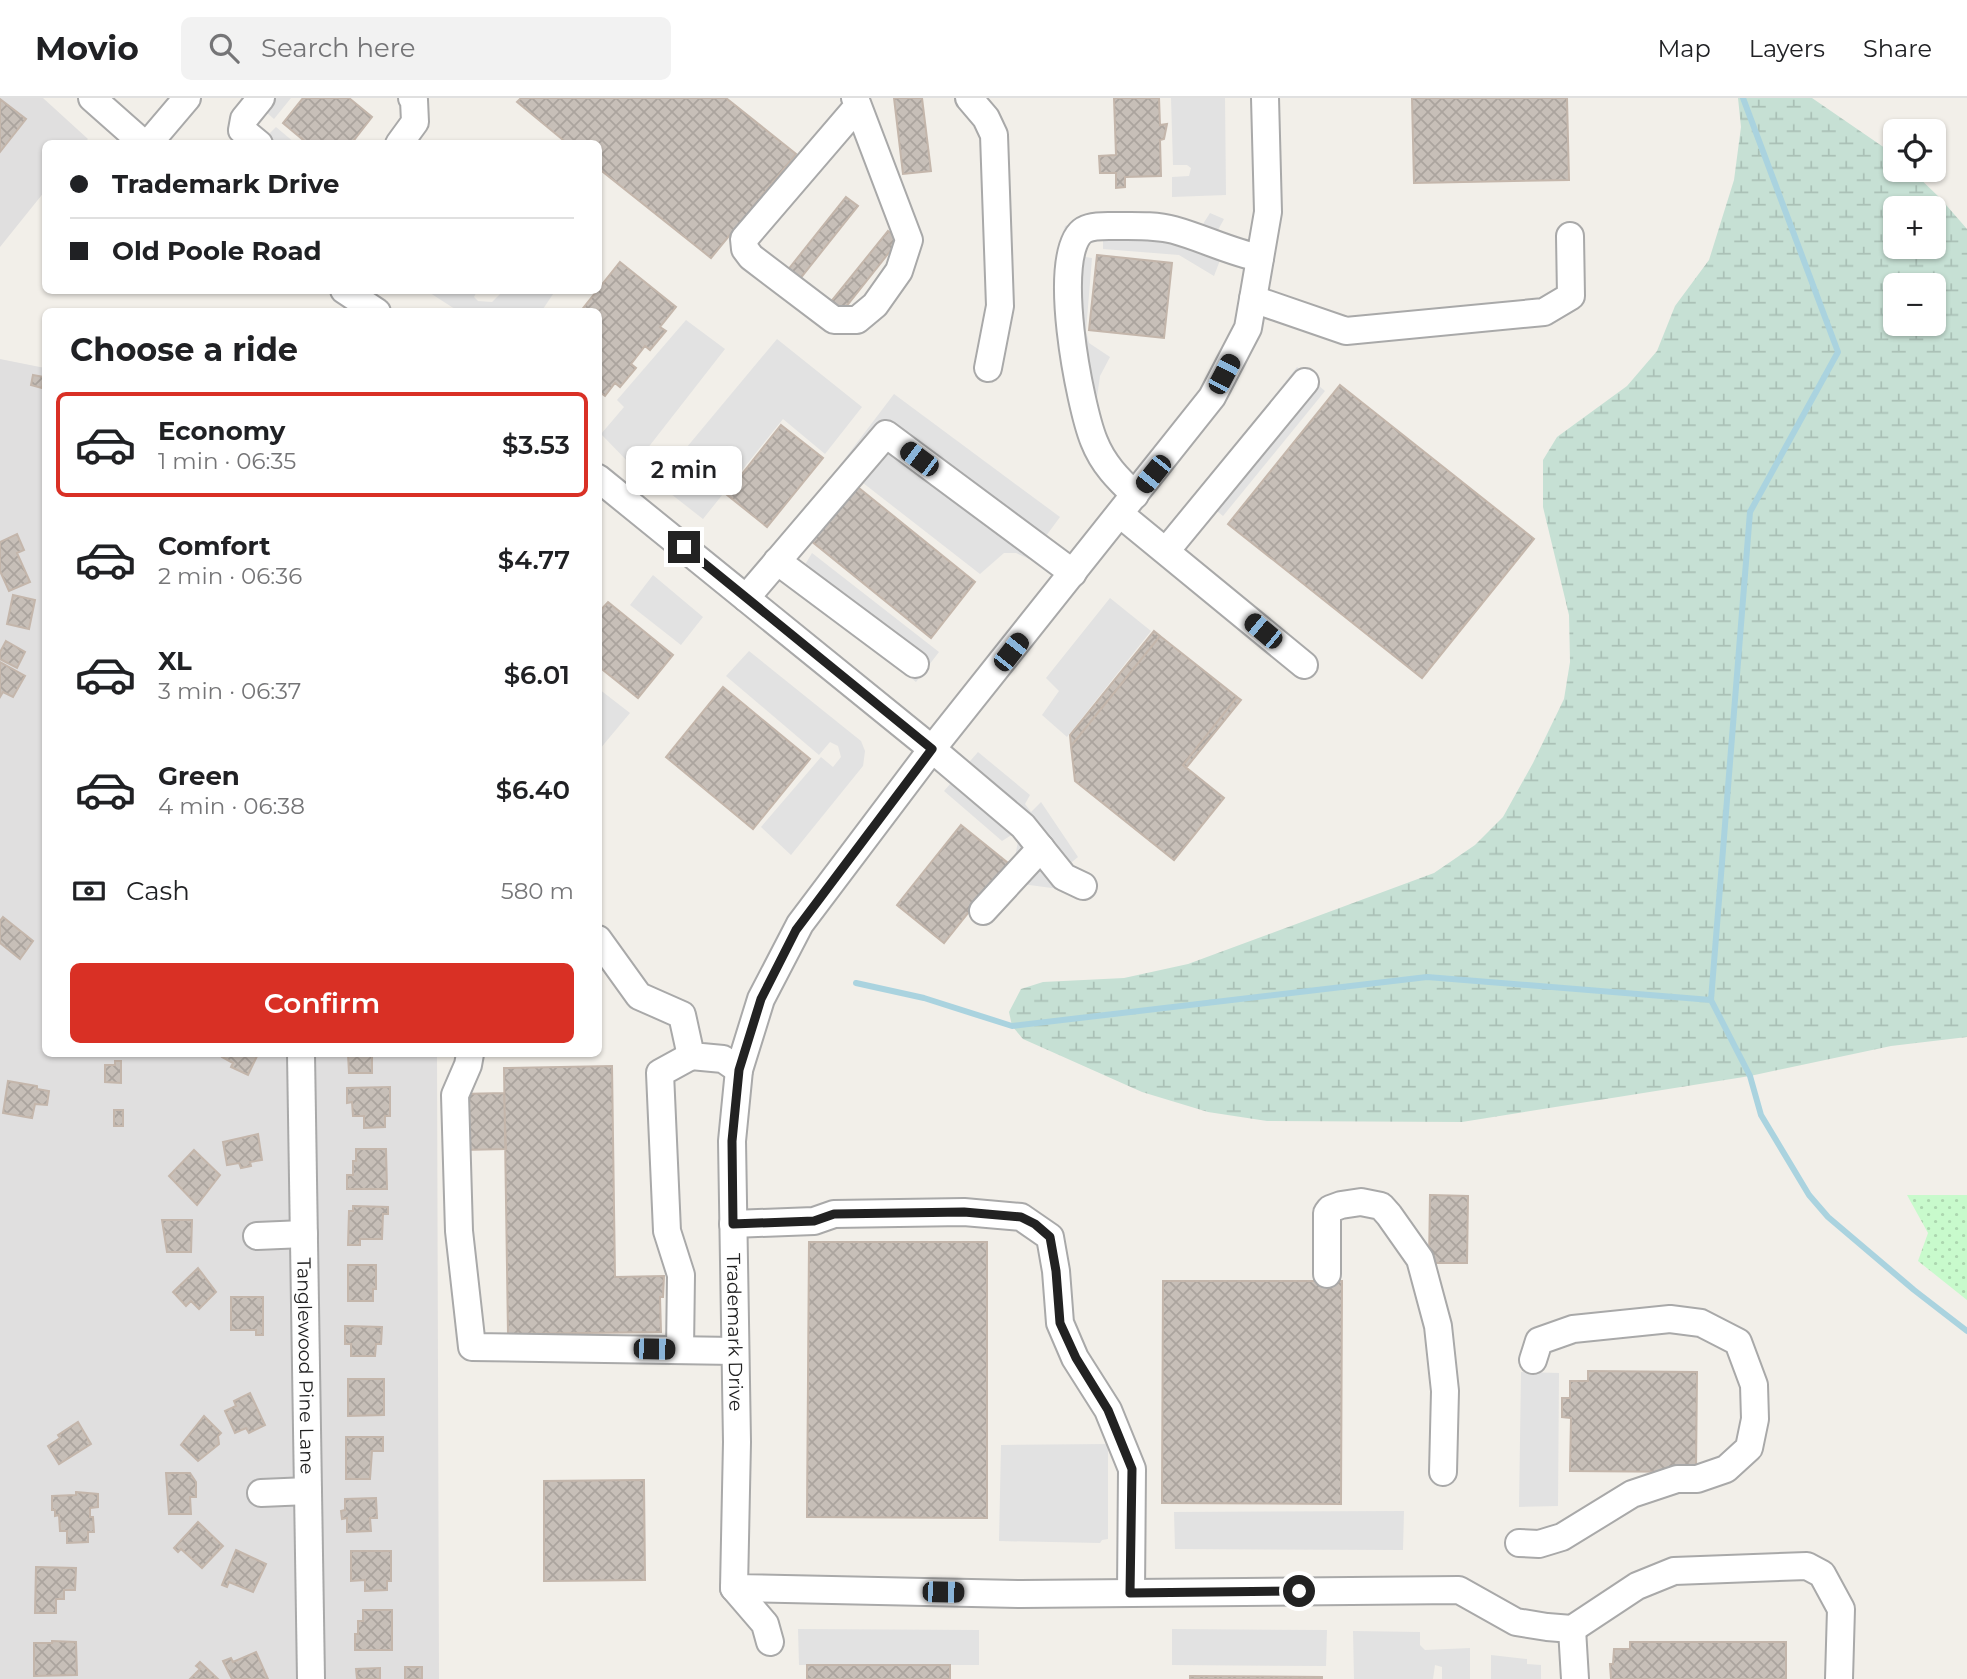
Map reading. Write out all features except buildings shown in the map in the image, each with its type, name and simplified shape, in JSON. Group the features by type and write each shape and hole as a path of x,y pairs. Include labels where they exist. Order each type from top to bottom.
{"street":[{"path":"92,98 141,140"},
{"path":"150,140 187,98"},
{"path":"254,140 242,130 244,119 261,98"},
{"path":"402,140 415,122 412,98"},
{"path":"969,98 986,118 994,135 1000,306 988,368"},
{"name":"Trademark Drive","path":"734,1588 737,1512 732,1141 739,1070 761,999 796,930 932,749 1212,397 1248,328 1268,212 1265,98"},
{"path":"856,102 909,240 900,271 875,304 857,320 834,320 751,257 745,249 744,239 856,102"},
{"path":"1260,258 1173,230 1143,226 1092,227 1083,230 1076,238 1067,269 1073,353 1093,440 1128,505 1166,551 1304,665"},
{"path":"1253,299 1346,331 1544,312 1571,296 1570,236"},
{"path":"350,294 371,308"},
{"path":"1166,551 1305,382"},
{"path":"746,598 886,434 1073,573"},
{"path":"602,481 932,749 1023,826 1063,877 1083,886"},
{"path":"777,561 915,664"},
{"path":"983,911 1041,848"},
{"path":"602,945 639,996 682,1015 691,1056"},
{"path":"680,1350 681,1275 667,1231 660,1073 691,1056 723,1059 739,1070"},
{"name":"Tanglewood Pine Lane","path":"301,1057 311,1679"},
{"path":"469,1057 454,1095 459,1231 472,1347 735,1351"},
{"path":"1327,1274 1327,1213 1340,1205 1361,1202 1381,1206 1420,1259 1438,1326 1445,1391 1443,1472"},
{"path":"733,1224 814,1221 834,1214 964,1212 1021,1217 1035,1224 1050,1237 1060,1323 1076,1358 1108,1410 1132,1469 1130,1593"},
{"path":"257,1236 304,1234"},
{"path":"1520,1543 1539,1544 1562,1537 1632,1494 1677,1479 1698,1479 1726,1469 1749,1448 1755,1419 1754,1385 1738,1342 1701,1323 1670,1319 1573,1329 1539,1341 1533,1360"},
{"path":"261,1493 308,1491"},
{"path":"734,1588 1021,1594 1459,1590 1516,1622 1572,1629 1637,1586 1674,1571 1807,1566 1822,1574 1841,1609 1839,1679"},
{"path":"734,1588 765,1624 770,1642"},
{"path":"1572,1629 1575,1679"}],"shaded area":[{"path":"0,98 43,98 88,139 42,140 42,195 0,247"},
{"path":"248,98 291,98 274,119 266,112 255,122 255,131 268,135 276,127 291,140 234,140 228,135 227,128"},
{"path":"1171,98 1225,98 1226,195 1172,197 1172,177 1189,176 1191,168 1187,165 1173,165"},
{"path":"1130,213 1177,216 1203,224 1210,213 1224,219 1218,235 1227,242 1214,276 1179,255 1103,249 1103,239 1091,236 1082,253 1085,257 1092,258 1086,331 1089,343 1110,357 1100,376 1096,404 1065,334 1060,242 1065,226 1083,219"},
{"path":"432,294 476,294 474,297 478,301 492,302 500,294 553,294 544,308 453,308"},
{"path":"686,320 725,349 633,467 602,435 624,407 617,400"},
{"path":"777,339 862,407 825,454 783,419 703,519 657,483"},
{"path":"0,359 42,367 42,1057 437,1057 439,1679 0,1679"},
{"path":"1297,367 1325,391 1223,516 1196,494"},
{"path":"894,394 1060,517 1029,559 1016,553 1004,553 980,574 840,465"},
{"path":"812,553 939,652 916,682 794,583"},
{"path":"653,575 703,617 681,645 630,605"},
{"path":"1110,598 1151,631 1067,737 1042,715 1059,691 1046,678"},
{"path":"749,651 861,741 865,751 863,766 791,855 761,827 821,757 833,767 841,757 838,746 830,742 819,755 726,676"},
{"path":"602,691 630,713 602,746"},
{"path":"978,752 1030,795 1025,804 1031,812 1041,802 1078,857 1066,867 1082,892 1022,884 1015,858 1018,841 1013,834 1002,841 944,791"},
{"path":"1521,1372 1559,1373 1558,1506 1519,1507"},
{"path":"1108,1444 1108,1539 1100,1543 999,1541 1001,1445"},
{"path":"1404,1511 1403,1550 1175,1549 1174,1512"},
{"path":"798,1629 979,1630 979,1665 799,1665"},
{"path":"1172,1629 1327,1630 1326,1666 1172,1665"},
{"path":"1353,1631 1420,1632 1420,1645 1425,1650 1470,1648 1470,1679 1442,1679 1442,1667 1435,1665 1433,1679 1354,1679"},
{"path":"1491,1655 1527,1659 1527,1664 1541,1665 1541,1679 1491,1679"}],"green space":[{"path":"1738,98 1812,98 1883,147 1883,182 1923,182 1938,196 1883,196 1883,259 1946,259 1946,205 1967,229 1967,1037 1891,1046 1750,1076 1462,1122 1267,1121 1208,1112 1142,1092 1023,1039 1012,1026 1009,1012 1021,989 1043,982 1124,978 1188,964 1434,873 1475,845 1503,817 1564,699 1570,662 1569,615 1543,507 1543,460 1557,437 1627,386 1657,351 1675,306 1709,260 1734,180 1741,127"},
{"path":"1907,1195 1967,1195 1967,1300 1918,1261 1928,1233"}],"waterway":[{"path":"1743,98 1838,352 1750,512 1711,1000 1750,1076 1761,1115 1809,1195 1828,1217 1967,1331"},
{"path":"856,983 924,998 1012,1026 1427,977 1711,1000"}],"route":[{"path":"684,547 932,749 796,930 761,999 739,1070 732,1141 733,1224 814,1221 834,1214 964,1212 1021,1217 1035,1224 1050,1237 1060,1323 1076,1358 1108,1410 1132,1469 1130,1593 1299,1591"}]}
